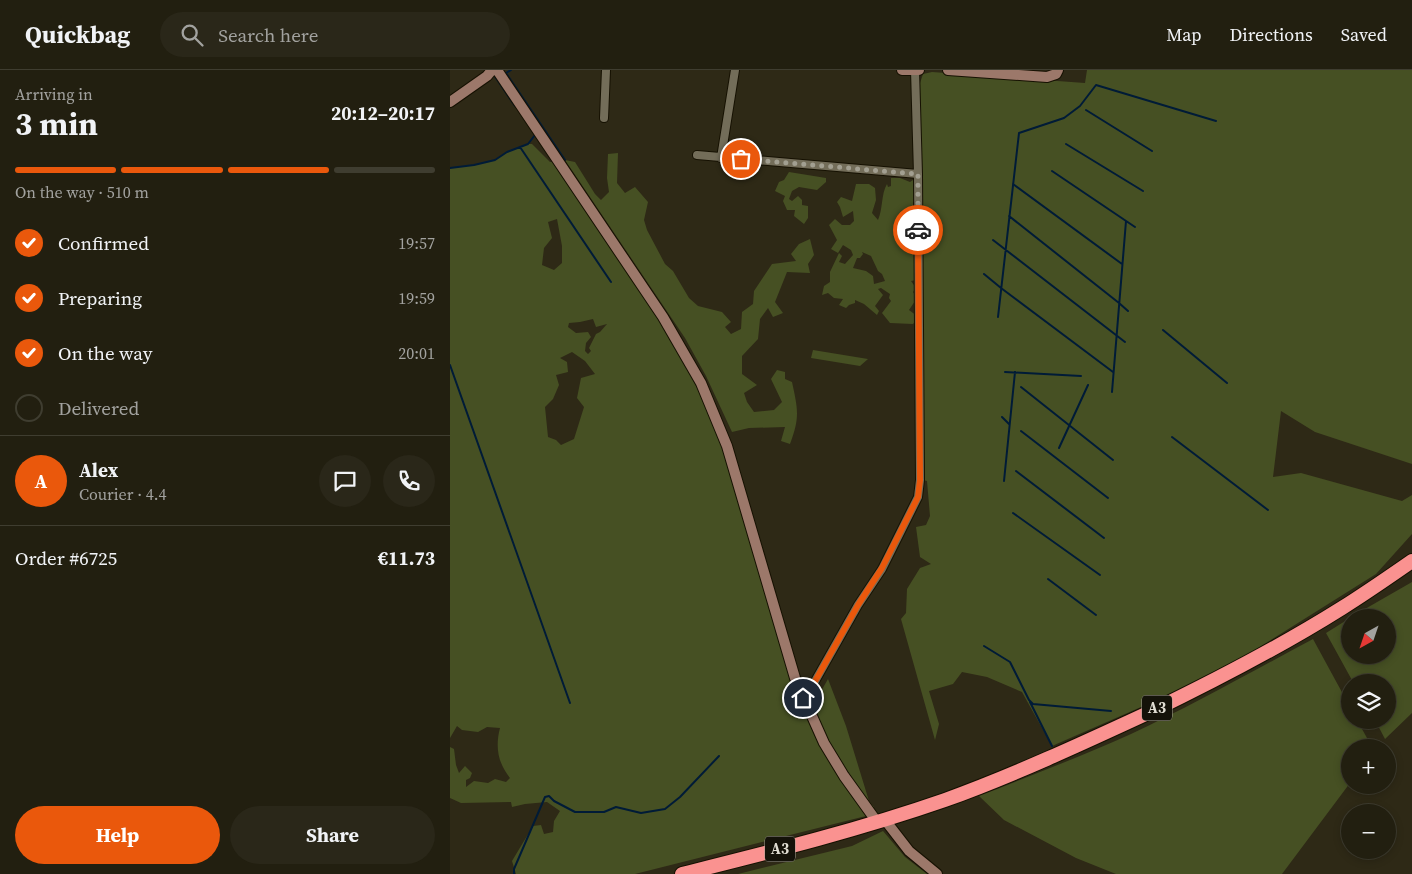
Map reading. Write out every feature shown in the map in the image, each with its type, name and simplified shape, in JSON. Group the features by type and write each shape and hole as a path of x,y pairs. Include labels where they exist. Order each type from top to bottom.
{"highway":[{"name":"A3","path":"682,874 881,821 946,799 1029,767 1187,694 1261,656 1326,617 1412,561"}],"street":[{"path":"450,102 487,76 492,70"},
{"path":"497,70 663,317 702,382 727,446 794,678 824,743 844,776 881,821 909,851 937,874"},
{"path":"604,118 606,70"},
{"path":"722,158 735,70"},
{"path":"803,698 814,683 858,605 882,568 918,497 920,471 916,70 902,70"},
{"path":"948,70 988,71 1047,77 1057,72"},
{"path":"697,155 918,174"}],"green space":[{"path":"1087,70 1412,70 1412,464 1315,432 1281,411 1273,477 1301,473 1402,501 1412,495 1412,534 1376,574 1247,655 1148,704 1052,746 1022,692 987,677 962,672 953,684 929,691 939,724 935,740 901,619 906,613 907,589 920,568 931,564 920,557 916,527 926,525 930,516 927,481 923,480 920,83 923,74 932,72 1085,83"},
{"path":"532,144 550,162 554,162 674,343 721,435 799,701 814,732 866,816 635,874 516,874 512,861 533,826 541,825 544,834 553,832 554,821 560,811 547,802 512,807 511,802 461,803 450,798 450,747 454,749 459,773 465,766 472,773 470,778 466,780 466,787 474,781 488,783 495,779 506,782 510,778 500,761 498,742 500,728 487,727 478,732 462,730 457,726 450,738 450,168 495,160 507,152","holes":["557,219 562,246 562,263 554,270 542,265 544,248 552,238 548,222","593,319 596,327 607,324 596,334 589,348 591,351 588,354 585,351 586,343 591,337 588,332 576,333 568,327 569,323","572,352 585,361 595,374 581,378 577,398 584,407 574,439 561,445 556,440 548,437 545,407 553,399 559,385 556,375 568,372 567,362 560,358"]},
{"path":"618,153 617,183 625,193 635,187 648,202 644,220 647,230 665,264 673,271 689,298 698,306 722,312 731,322 725,327 731,334 741,329 742,312 753,304 754,291 772,264 796,261 791,254 799,244 810,239 814,255 808,264 810,273 787,272 775,302 783,313 773,317 768,308 760,319 758,339 742,356 742,374 757,385 744,393 747,402 754,412 774,410 782,402 771,379 777,370 785,372 785,379 792,382 796,400 797,420 790,444 781,441 785,427 749,428 732,432 706,376 685,338 565,160 575,162 595,194 601,200 609,192 607,178 608,154"},
{"path":"789,172 826,178 826,182 817,190 799,187 792,191 789,199 792,201 798,196 802,200 802,205 808,206 808,218 804,224 794,216 795,210 787,210 783,201 785,196 775,191 779,182 784,180"},
{"path":"891,178 900,178 910,182 916,178 917,198 913,203 917,208 917,212 914,215 917,220 917,257 914,262 916,265 916,280 911,281 916,288 913,292 917,298 909,310 917,316 913,324 890,323 882,313 891,301 889,298 890,294 881,288 878,289 883,295 875,306 879,311 877,315 864,304 855,300 855,303 846,308 839,305 843,299 834,298 828,293 822,295 824,286 830,282 830,272 839,253 842,256 839,262 845,264 853,255 851,250 843,245 838,253 831,249 837,240 829,225 835,219 842,225 850,225 854,221 853,211 843,217 837,202 841,197 852,201 856,184 869,184 875,188 876,200 872,213 878,220 885,188 887,184 888,187 891,186","holes":["862,252 871,256 878,271 882,274 885,281 874,284 873,276 866,271 853,268 857,258 860,258 863,254"]},
{"path":"813,350 868,359 860,366 811,358"},
{"path":"1412,582 1412,713 1396,728 1396,674 1349,674 1343,664 1396,664 1396,609 1365,609"},
{"path":"1341,624 1341,660 1326,633"},
{"path":"1313,639 1341,690 1341,729 1362,729 1368,739 1341,739 1342,794 1282,874 1116,874 1076,858 1004,820 979,796 1131,734 1200,700"},
{"path":"828,679 846,726 869,801 874,810 855,786 839,761 812,707"},
{"path":"1380,729 1395,729 1385,739"},
{"path":"883,831 905,857 927,874 738,874 852,846"}],"waterway":[{"path":"511,70 506,73 565,160"},
{"path":"494,75 515,106"},
{"path":"998,317 1019,133 1064,118 1080,106 1096,85 1216,121"},
{"path":"1086,110 1152,151"},
{"path":"450,168 495,160 507,152 528,144 535,135"},
{"path":"1066,144 1143,191"},
{"path":"520,147 611,282"},
{"path":"1052,171 1135,227"},
{"path":"1013,184 1122,264"},
{"path":"1009,216 1128,311"},
{"path":"1112,392 1126,221"},
{"path":"993,240 1125,342"},
{"path":"984,274 1113,372"},
{"path":"1163,330 1227,383"},
{"path":"450,365 570,703"},
{"path":"1005,372 1081,376"},
{"path":"1004,481 1015,372"},
{"path":"1059,448 1088,385"},
{"path":"1021,387 1113,460"},
{"path":"1002,417 1009,424"},
{"path":"1021,431 1108,498"},
{"path":"1172,437 1268,510"},
{"path":"1016,471 1104,538"},
{"path":"1013,513 1100,575"},
{"path":"1048,579 1096,615"},
{"path":"984,646 1010,662 1029,700 1033,704 1111,711"},
{"path":"1030,702 1052,746"},
{"path":"514,874 514,869 545,797 549,796 554,801 575,812 604,812 616,807 641,813 665,809 680,797 719,756"}],"way so far":[{"path":"741,159 918,174 918,230"}],"route":[{"path":"803,698 814,683 858,605 882,568 918,497 920,480 918,230"}]}
